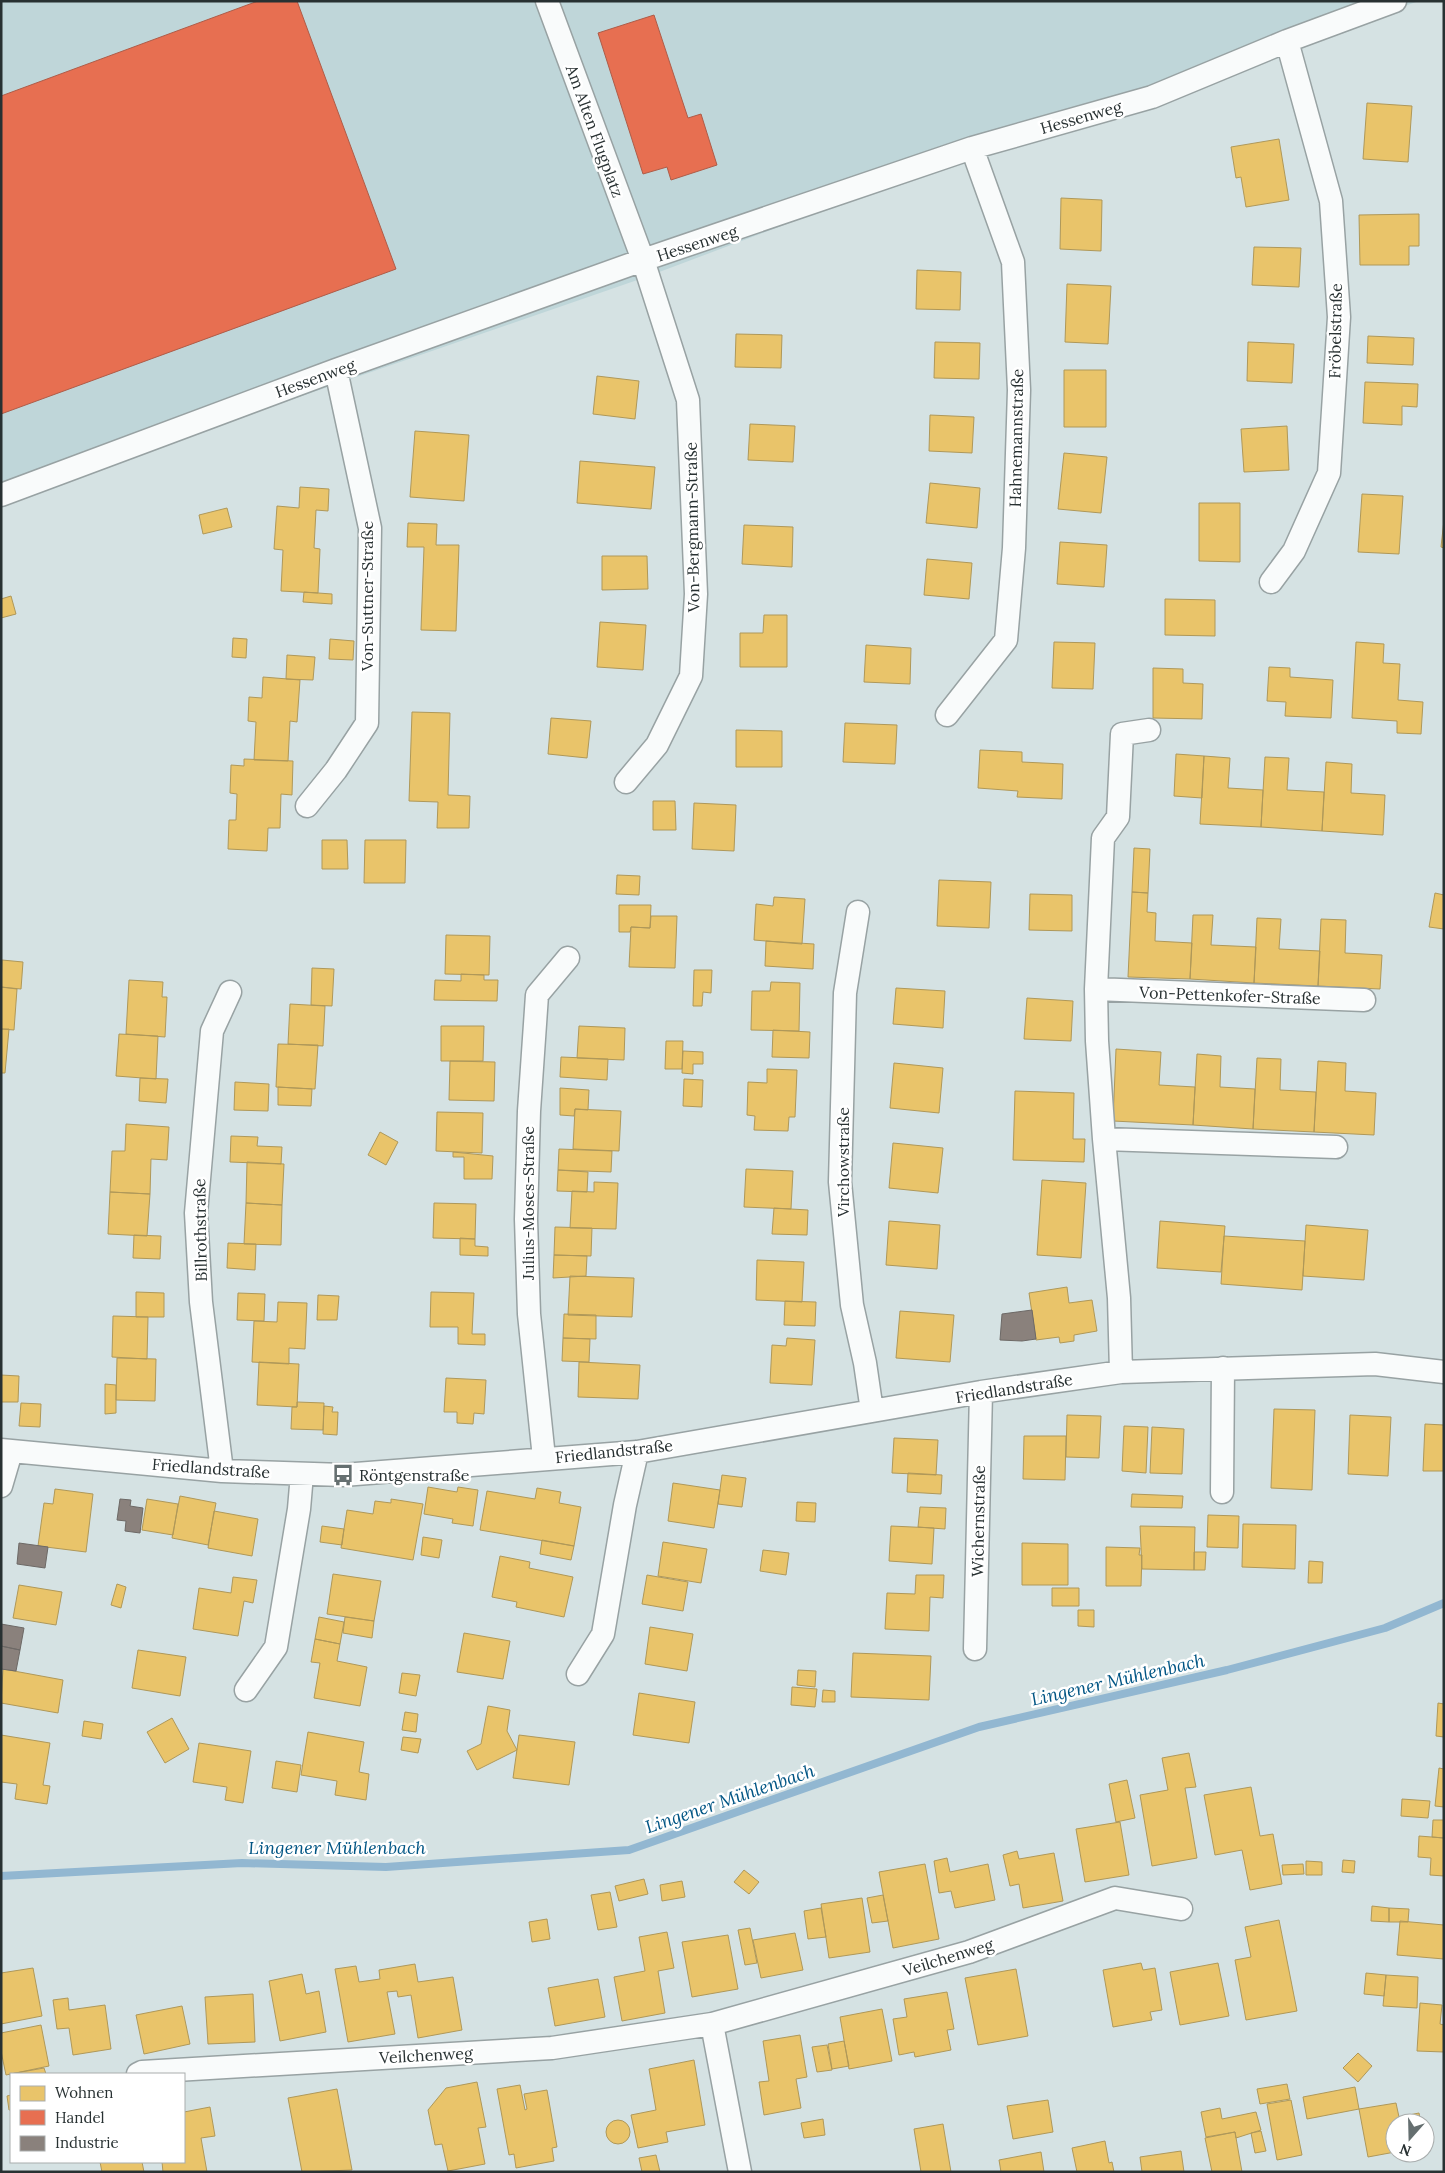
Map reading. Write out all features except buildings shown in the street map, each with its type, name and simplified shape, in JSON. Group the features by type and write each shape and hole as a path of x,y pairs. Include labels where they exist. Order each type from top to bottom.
{"street":[{"name":"Am Alten Flugplatz","path":"547,1 643,260"},
{"name":"Hessenweg","path":"1,495 336,370 643,260 972,148 1152,97 1287,41 1395,1"},
{"name":"Fröbelstraße","path":"1271,582 1294,551 1329,473 1339,317 1331,201 1287,41"},
{"name":"Hahnemannstraße","path":"947,715 1006,640 1014,548 1019,390 1013,262 972,148"},
{"name":"Von-Bergmann-Straße","path":"626,782 656,745 691,676 696,594 688,400 643,260"},
{"name":"Von-Suttner-Straße","path":"307,806 336,770 367,723 370,528 336,370"},
{"path":"1121,1372 1119,1298 1104,1139 1097,1040 1096,989 1104,838 1118,817 1122,734 1149,730"},
{"name":"Virchowstraße","path":"858,912 844,993 840,1182 852,1305 865,1362 872,1411"},
{"name":"Julius-Moses-Straße","path":"544,1458 529,1314 526,1219 529,1111 537,995 568,958"},
{"name":"Von-Pettenkofer-Straße","path":"1096,989 1364,1000"},
{"name":"Billrothstraße","path":"222,1471 201,1302 196,1213 212,1031 230,992"},
{"path":"1104,1139 1336,1147"},
{"name":"Friedlandstraße","path":"6,1451 222,1471 343,1476 544,1458 636,1452 981,1392 1121,1372 1375,1364 1444,1372"},
{"path":"1222,1492 1223,1368"},
{"name":"Wichernstraße","path":"975,1649 981,1392"},
{"path":"1,1486 6,1451"},
{"path":"578,1674 602,1634 636,1452"},
{"path":"246,1690 276,1648 299,1509 302,1474"},
{"name":"Veilchenweg","path":"140,2073 161,2070 552,2048 712,2024 969,1952 1115,1898 1182,1909"},
{"path":"712,2024 740,2172"}],"shaded area":[{"path":"1,1 1419,1 840,204 646,277 1,500"}],"waterway":[{"name":"Lingener Mühlenbach","path":"1,1876 242,1863 386,1867 629,1850 979,1727 1227,1670 1385,1628 1444,1603"}],"place":[{"name":"Röntgenstraße","path":"343,1475"}]}
